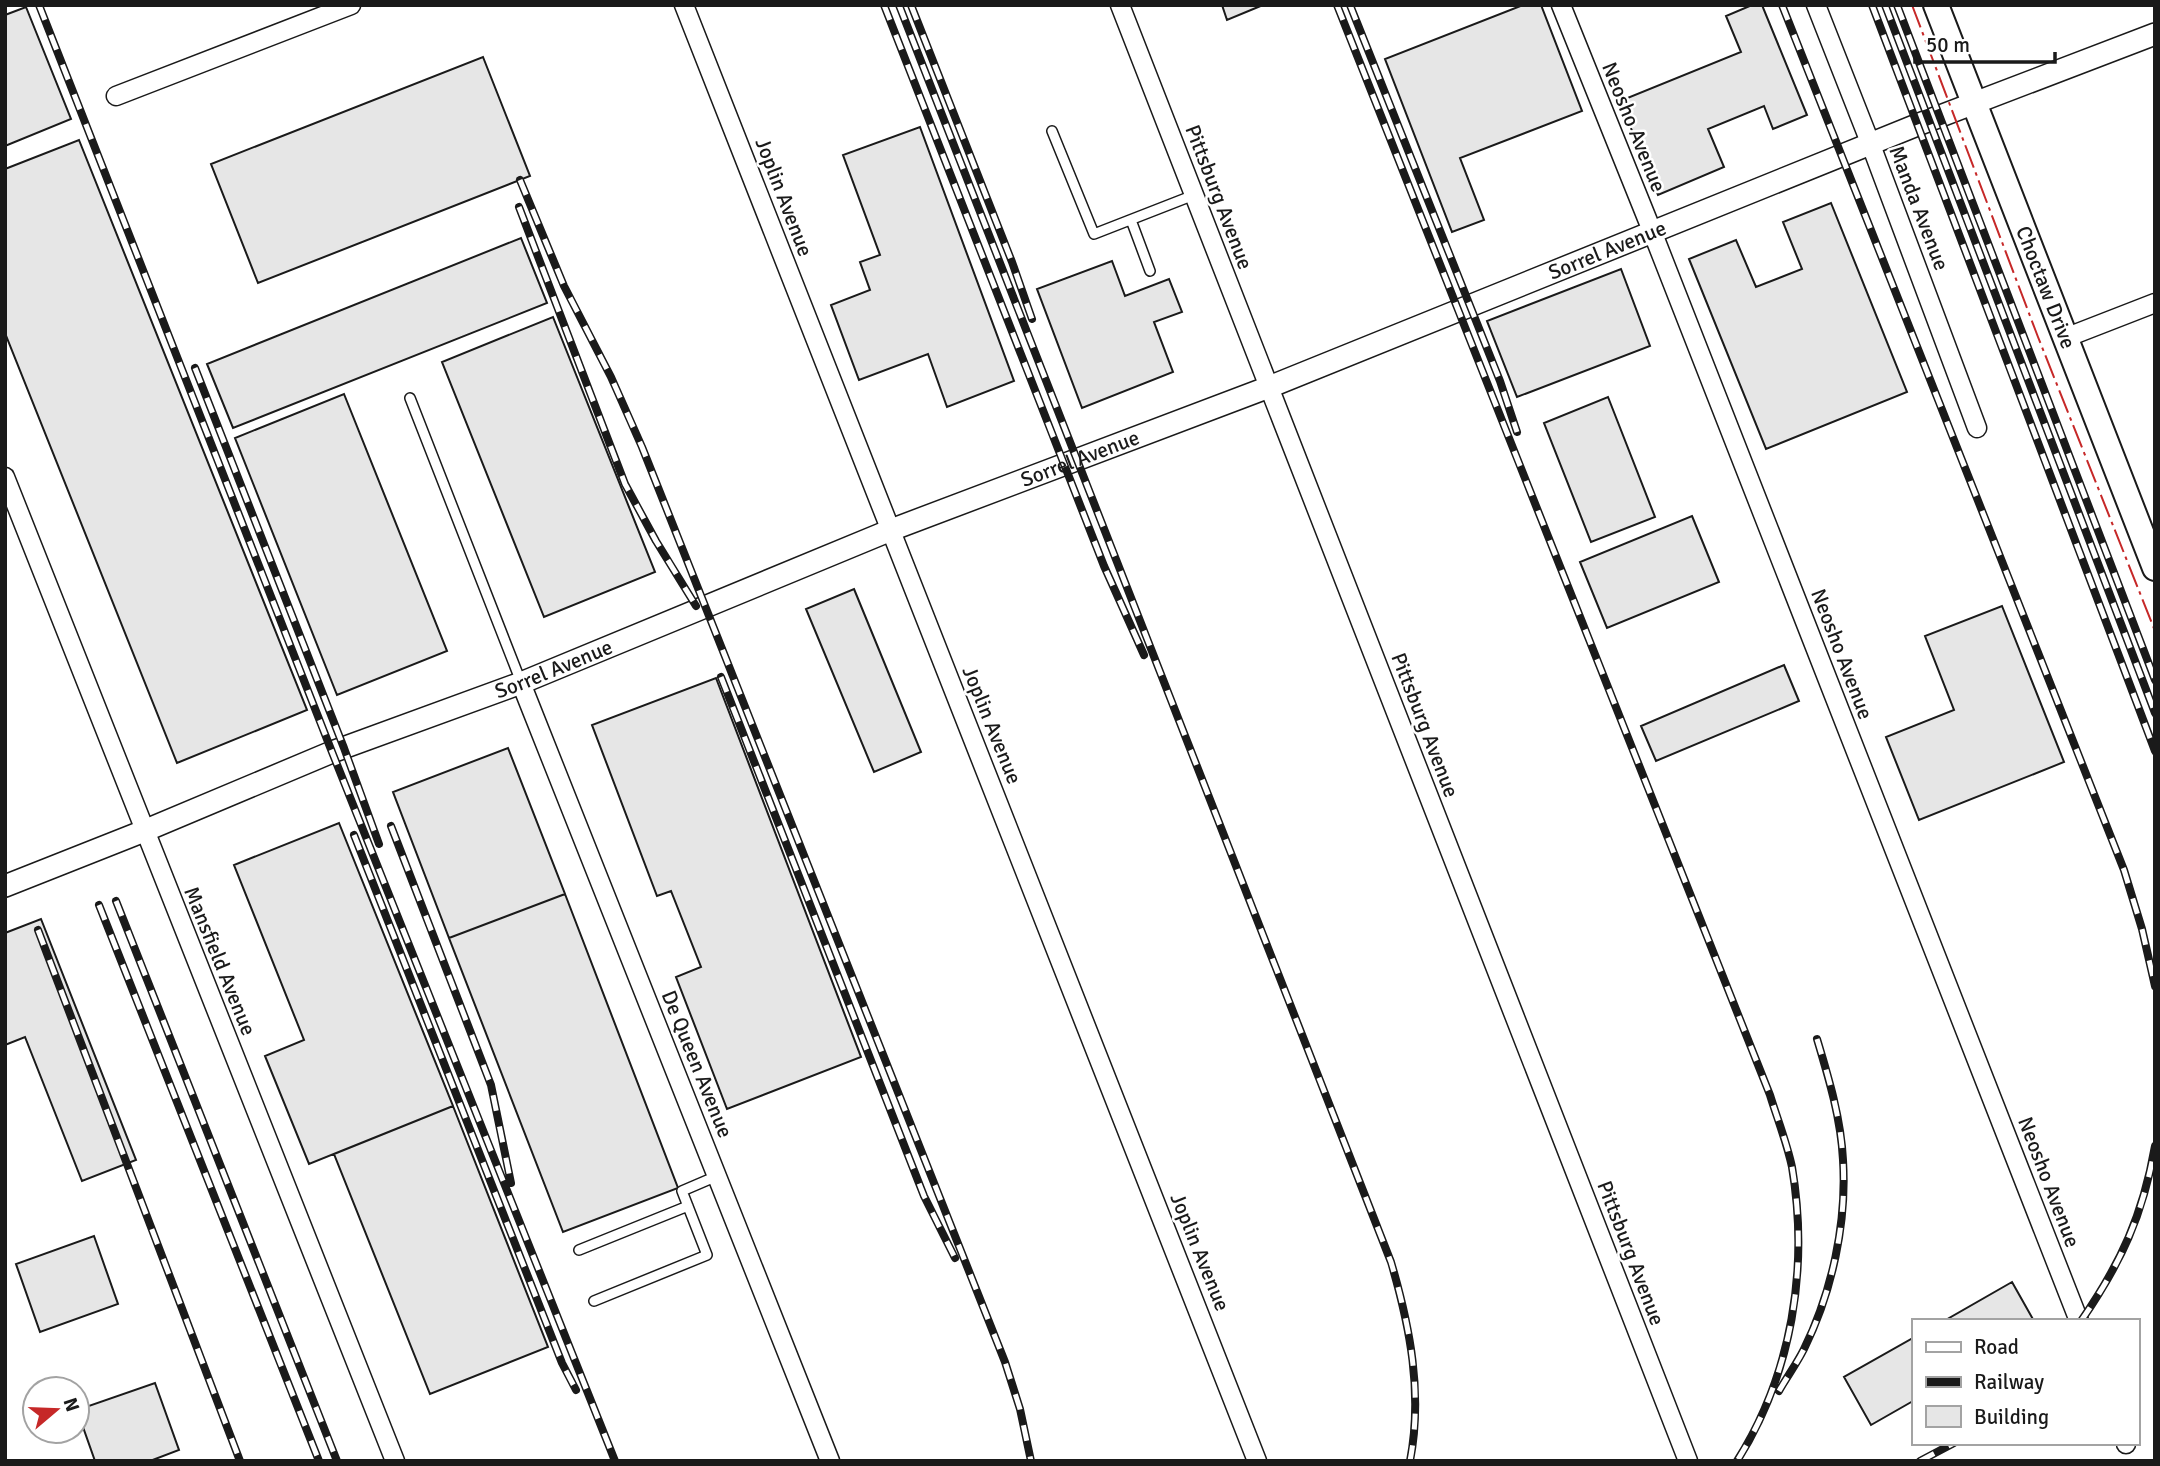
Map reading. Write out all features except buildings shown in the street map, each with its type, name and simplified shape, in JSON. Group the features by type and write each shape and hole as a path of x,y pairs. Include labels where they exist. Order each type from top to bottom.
{"main road":[{"name":"Choctaw Drive","path":"1936,5 2155,568"}],"street":[{"path":"116,96 351,5"},
{"name":"Joplin Avenue","path":"684,5 1257,1461"},
{"name":"Pittsburg Avenue","path":"1120,5 1688,1461"},
{"name":"Neosho Avenue","path":"1561,5 2078,1319"},
{"name":"Manda Avenue","path":"1816,5 1977,428"},
{"name":"Sorrel Avenue","path":"5,886 332,752 521,683 891,530 1269,387 1973,103 2155,34"},
{"path":"2065,338 2155,303"},
{"name":"Mansfield Avenue","path":"5,477 395,1461"},
{"name":"De Queen Avenue","path":"521,683 830,1461"}],"lane":[{"path":"1052,131 1094,234 1194,195"},
{"path":"1131,220 1150,271"},
{"path":"410,398 521,683"},
{"path":"594,1301 707,1255 682,1191 717,1176"},
{"path":"579,1250 688,1206"}],"railway":[{"path":"39,5 332,752 615,1461"},
{"path":"884,5 1104,566 1144,655"},
{"path":"899,5 1391,1262 1409,1336 1415,1385 1414,1436 1410,1461"},
{"path":"911,5 1032,319"},
{"path":"1337,5 1770,1095 1792,1167 1798,1243 1792,1319 1771,1393 1756,1428 1737,1461"},
{"path":"1350,5 1500,381 1517,432"},
{"path":"1782,5 2124,870 2142,929 2155,986"},
{"path":"1872,5 2155,751"},
{"path":"1885,5 2155,713"},
{"path":"1897,5 2155,680"},
{"path":"520,180 564,286 611,377 642,447 1005,1362 1020,1409 1031,1461"},
{"path":"519,207 625,484 696,606"},
{"path":"195,368 379,844"},
{"path":"721,677 924,1196 955,1258"},
{"path":"391,826 491,1085 511,1183"},
{"path":"354,835 562,1363 576,1390"},
{"path":"116,901 337,1461"},
{"path":"99,905 319,1461"},
{"path":"38,930 240,1461"},
{"path":"1779,1391 1814,1327 1836,1257 1843,1208 1840,1129 1817,1039"},
{"path":"2082,1319 2108,1279 2128,1238 2144,1194 2155,1146"},
{"path":"1920,1461 1950,1445"}],"power":[{"path":"1912,5 2038,337 2155,631"}]}
